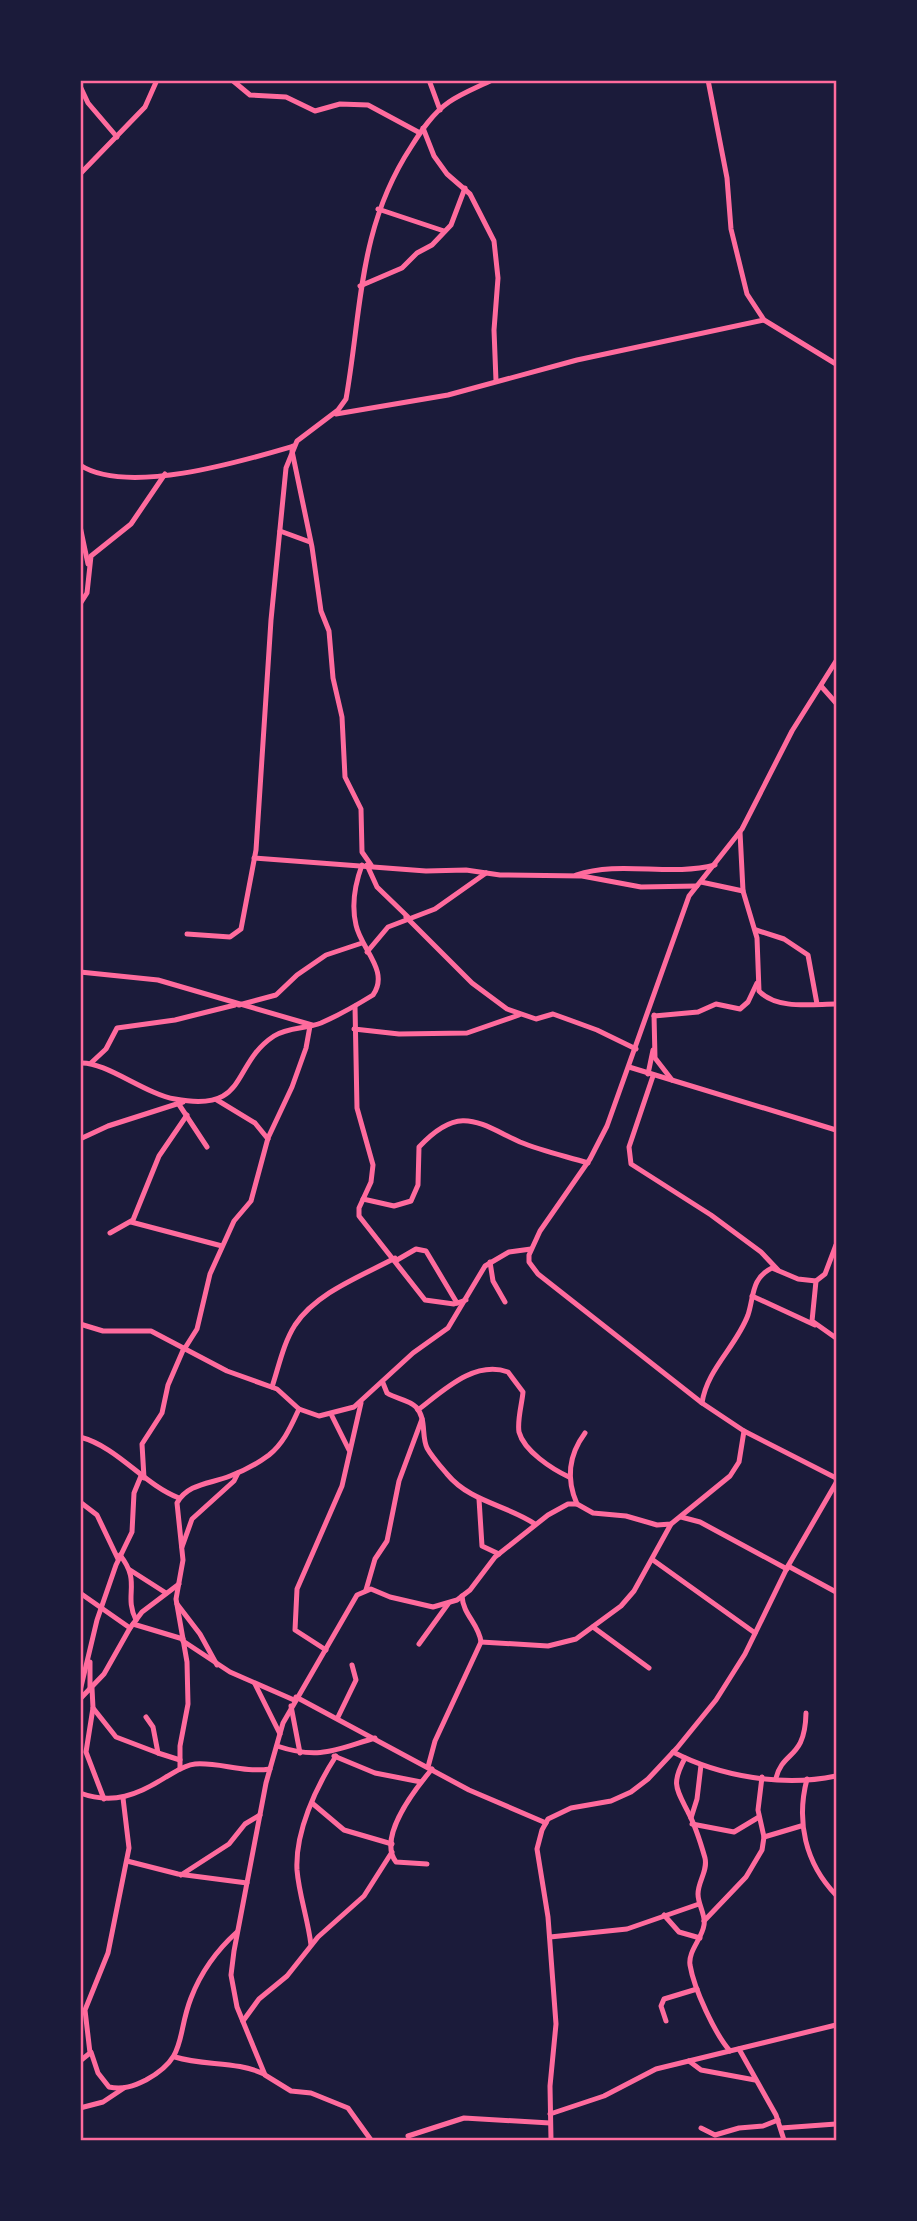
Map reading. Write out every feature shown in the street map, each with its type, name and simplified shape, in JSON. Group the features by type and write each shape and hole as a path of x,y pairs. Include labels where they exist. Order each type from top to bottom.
{"street":[{"path":"80,174 145,107 157,80"},
{"path":"232,80 250,94 276,95 316,111 340,104 368,105 421,131 441,166 465,188 488,226 497,258 496,382"},
{"path":"429,80 440,110"},
{"path":"187,934 230,937 240,933 254,858 286,468 293,448 307,431 331,415 346,399 360,286 378,209 389,181 421,131 449,102 492,80"},
{"path":"708,80 740,272 747,295 764,320 836,364"},
{"path":"80,86 88,103 117,137"},
{"path":"360,286 402,268 444,231 450,225 465,188"},
{"path":"378,209 444,231"},
{"path":"331,415 447,395 577,360 764,320"},
{"path":"80,465 98,474 123,479 211,467 293,448"},
{"path":"293,448 342,717 345,777 361,809 362,852 377,887 472,983 519,1015 540,1019 553,1014 597,1030 636,1049"},
{"path":"88,564 94,552 143,510 165,474"},
{"path":"80,505 80,516"},
{"path":"80,526 88,564 87,593 80,604"},
{"path":"280,531 311,542"},
{"path":"551,2140 550,2114 556,2024 550,1937 537,1849 546,1824 571,1808 611,1801 631,1792 673,1752 716,1699 755,1633 787,1568 836,1480 744,1431 688,1393 538,1274 529,1262 531,1250 540,1231 588,1163 607,1126 689,896 740,832 792,731 836,661"},
{"path":"821,686 836,703"},
{"path":"740,832 743,891 756,930 759,991 769,998 800,1005 836,1004"},
{"path":"254,858 572,877 641,887 700,884 743,891"},
{"path":"80,1063 91,1063 156,1093 189,1100 217,1100 231,1092 274,1036 312,1026 373,995 379,987 378,969 362,943 353,908 355,887 367,865"},
{"path":"572,877 594,869 688,870 715,866"},
{"path":"367,952 388,927 407,917 435,909 486,873"},
{"path":"756,930 784,939 808,955 817,1004"},
{"path":"91,1063 106,1049 117,1028 175,1020 276,995 290,980 326,955 362,943"},
{"path":"80,972 158,980 312,1026"},
{"path":"654,1016 698,1013 716,1004 740,1009 748,1002 757,983"},
{"path":"651,1002 654,1048 650,1075 629,1147 631,1164 711,1214 761,1252 778,1270"},
{"path":"355,1006 354,1029 359,1084 357,1108 373,1164 371,1182 359,1208 361,1222 396,1259 425,1300 436,1304 466,1300"},
{"path":"354,1029 399,1034 467,1033 519,1015"},
{"path":"80,1691 101,1609 119,1557 132,1532 132,1501 143,1477 142,1444 162,1413 167,1385 197,1329 206,1285 222,1246 234,1221 251,1201 268,1139 292,1087 312,1026"},
{"path":"654,1048 659,1066 674,1083"},
{"path":"629,1068 836,1130"},
{"path":"80,1139 108,1126 189,1100"},
{"path":"217,1100 255,1123 268,1139"},
{"path":"178,1103 198,1138 207,1147"},
{"path":"110,1233 131,1222 159,1156 187,1115"},
{"path":"363,1199 394,1206 411,1201 418,1185 419,1147 428,1137 457,1121 480,1121 542,1150 588,1163"},
{"path":"131,1222 222,1246"},
{"path":"702,1403 705,1387 745,1322 761,1276 772,1268 798,1279 816,1281 825,1274 836,1245"},
{"path":"272,1387 289,1336 307,1311 338,1288 416,1249 426,1251 457,1303"},
{"path":"80,1324 103,1331 150,1331 227,1371 272,1387 299,1409 314,1416 331,1414 361,1402 413,1353 448,1328 490,1262 509,1252 531,1250"},
{"path":"490,1262 493,1281 505,1302"},
{"path":"815,1325 812,1321 816,1281"},
{"path":"752,1296 815,1325 836,1338"},
{"path":"418,1410 472,1373 489,1368 508,1372 523,1392 519,1429 522,1438 549,1467 569,1477"},
{"path":"383,1384 387,1393 411,1403 418,1410 426,1447 447,1474 479,1499 511,1509 535,1524"},
{"path":"688,1393 705,1387"},
{"path":"326,1650 300,1636 295,1630 294,1615 300,1580 321,1540 342,1486 361,1402"},
{"path":"182,1547 176,1511 179,1498 199,1485 238,1473 278,1446 299,1409"},
{"path":"331,1414 349,1450"},
{"path":"265,2075 243,2021 231,1975 270,1769 280,1734 294,1701 326,1650 353,1599 366,1590 375,1559 387,1541 399,1481 422,1419"},
{"path":"481,1642 506,1646 562,1645 621,1606 645,1576 671,1524 730,1476 743,1446 744,1431"},
{"path":"577,1504 569,1477 570,1465 585,1433"},
{"path":"80,1437 102,1446 143,1477 179,1498"},
{"path":"743,1446 757,1438"},
{"path":"180,1769 188,1700 187,1662 177,1604 182,1547 192,1519 234,1481 238,1473"},
{"path":"479,1499 482,1546 499,1554"},
{"path":"80,1502 97,1515 119,1557 130,1570 166,1593"},
{"path":"366,1590 433,1607 448,1604 462,1596 499,1554 560,1507 577,1504 593,1513 626,1516 657,1525 671,1524"},
{"path":"681,1517 700,1522 836,1591"},
{"path":"653,1560 755,1633"},
{"path":"130,1570 133,1585 133,1624"},
{"path":"80,1699 91,1689 117,1654 133,1624 178,1584"},
{"path":"80,1594 101,1609 133,1624 183,1640 217,1665 294,1701 338,1717 469,1790 546,1824"},
{"path":"427,1864 402,1864 393,1858 391,1844 405,1805 430,1768 435,1741 481,1642 480,1633 463,1606 462,1596"},
{"path":"177,1604 200,1634 217,1665"},
{"path":"419,1644 448,1604"},
{"path":"593,1627 649,1668"},
{"path":"88,1657 93,1708 86,1752 104,1798"},
{"path":"338,1717 356,1680 352,1665"},
{"path":"255,1684 280,1734"},
{"path":"294,1701 300,1753"},
{"path":"93,1708 116,1737 180,1760"},
{"path":"776,1778 777,1771 802,1745 806,1713"},
{"path":"146,1717 153,1727 158,1753"},
{"path":"277,1746 300,1753 329,1753 375,1738"},
{"path":"673,1752 701,1765 738,1775 807,1779 836,1776"},
{"path":"329,1753 375,1773 421,1782"},
{"path":"311,1945 297,1868 312,1803 335,1756"},
{"path":"685,1758 676,1777 677,1790 706,1861 699,1888 699,1904 704,1921"},
{"path":"80,1793 104,1798 132,1797 180,1769 195,1764 244,1770 270,1769"},
{"path":"691,1821 701,1765"},
{"path":"730,2051 717,2036 713,2021 699,1998 690,1959 700,1938 704,1921 756,1863 764,1837 759,1817 762,1777"},
{"path":"807,1779 801,1826 806,1846 836,1895"},
{"path":"123,1798 129,1829 127,1861 108,1953 83,2011 90,2049 104,2082 109,2087 124,2088"},
{"path":"312,1803 344,1830 391,1844"},
{"path":"181,1875 229,1844 245,1824 260,1815"},
{"path":"691,1821 734,1832 759,1817"},
{"path":"764,1837 801,1826"},
{"path":"243,2021 259,1999 287,1976 311,1945 364,1896 392,1852"},
{"path":"127,1861 181,1875 247,1882"},
{"path":"550,1937 627,1928 699,1904"},
{"path":"664,1915 679,1932 700,1938"},
{"path":"80,2108 103,2102 124,2088 154,2075 175,2057 190,2000 204,1972 222,1946 238,1931"},
{"path":"666,2021 661,2006 664,1999 697,1989"},
{"path":"550,2114 604,2096 656,2069 836,2025"},
{"path":"80,2062 85,2059 90,2049"},
{"path":"738,2049 778,2120 784,2140"},
{"path":"175,2057 200,2065 234,2066 265,2075 291,2091 312,2093 348,2108 371,2140"},
{"path":"689,2061 701,2070 756,2080"},
{"path":"408,2136 464,2118 550,2123"},
{"path":"701,2128 715,2135 739,2128 763,2126 778,2120"},
{"path":"780,2128 836,2124"}]}
